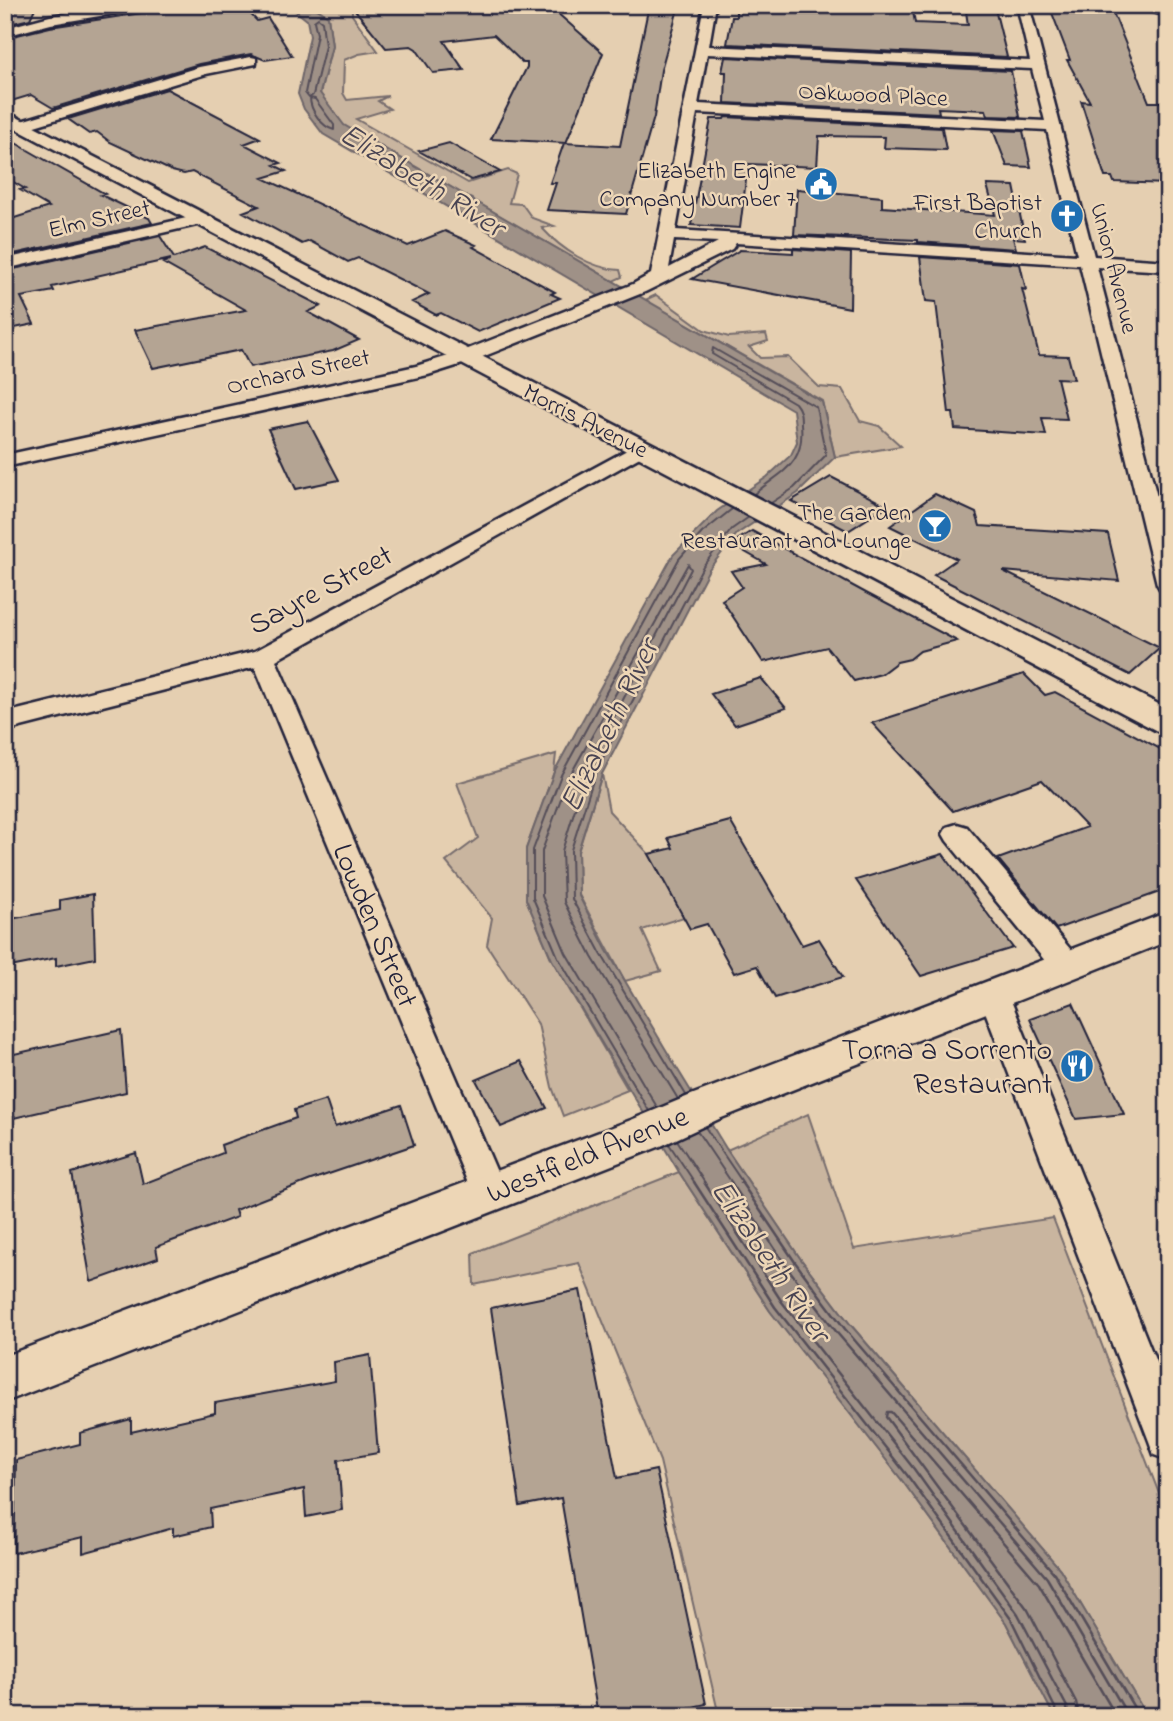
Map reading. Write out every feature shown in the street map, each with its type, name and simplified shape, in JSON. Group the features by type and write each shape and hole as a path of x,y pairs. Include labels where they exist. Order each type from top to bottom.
{"main road":[{"name":"Morris Avenue","path":"5,116 25,133 204,219 465,358 1168,723"},
{"name":"Westfield Avenue","path":"5,1379 646,1133 705,1107 1168,926"}],"street":[{"path":"5,32 71,11 142,5"},
{"path":"659,276 710,5"},
{"name":"Union Avenue","path":"1023,5 1168,584"},
{"path":"1142,5 1168,12"},
{"path":"701,50 1038,65"},
{"path":"25,133 204,70 251,61"},
{"name":"Oakwood Place","path":"690,108 1054,126"},
{"name":"Elm Street","path":"5,264 204,219"},
{"path":"666,234 729,242 1168,266"},
{"name":"Orchard Street","path":"5,461 421,371 465,358 639,288 659,276 676,272 729,242"},
{"name":"Sayre Street","path":"5,722 263,657 640,449"},
{"name":"Lowden Street","path":"263,657 489,1193"},
{"path":"957,834 1066,965"},
{"path":"993,993 1168,1441"}],"shaded area":[{"path":"311,5 369,7 352,9 352,15 378,51 344,60 343,93 347,100 388,96 378,101 390,109 356,119 468,183 508,170 517,174 509,203 522,204 532,218 554,226 542,228 567,250 598,266 620,270 622,277 613,281 343,125 320,94 332,46 328,16"},
{"path":"656,295 704,330 729,337 766,334 768,341 749,347 760,358 788,357 819,387 842,389 860,421 879,426 901,446 835,457 822,401 645,300"},
{"path":"556,754 554,772 526,849 526,899 552,960 628,1090 563,1116 552,1087 538,1024 487,945 492,918 446,862 478,838 457,783"},
{"path":"602,774 609,811 649,854 684,917 642,930 661,971 625,981 579,895 578,852"},
{"path":"808,1114 854,1249 1053,1218 1168,1517 1168,1716 1147,1716 1060,1569 850,1324 800,1258 727,1150"},
{"path":"679,1172 770,1311 901,1479 1006,1623 1054,1716 719,1716 660,1461 579,1263 474,1285 473,1253"}],"water":[{"name":"Elizabeth River","path":"288,5 311,5 328,16 332,46 320,93 344,125 822,402 835,457 798,493 737,534 709,569 602,774 578,851 579,896 606,949 678,1070 727,1150 800,1258 850,1324 1060,1569 1147,1716 1054,1716 1006,1623 901,1479 770,1311 679,1172 552,960 526,899 526,849 554,772 673,555 717,511 767,477 791,455 797,442 793,410 323,134 304,109 298,94 310,36 307,20"}],"building":[{"path":"194,5 242,5 257,21 268,18 292,56 265,60 251,54 199,64 53,108 31,95 5,103 5,38 50,27"},
{"path":"395,5 548,5 603,53 566,143 491,139 527,63 523,63 494,35 444,41 464,70 433,73 411,46 386,48 355,10"},
{"path":"649,5 679,5 661,70 654,117 626,214 547,210 556,183 550,183 564,143 620,146"},
{"path":"965,5 994,5 1007,57 727,44 732,17 736,17 736,10 742,10 742,6 826,6 913,11 915,23 968,25"},
{"path":"1049,5 1110,5 1149,102 1168,102 1168,184 1114,182 1112,177 1105,177 1081,101 1090,102 1067,60 1070,60"},
{"path":"36,6 30,19 5,25 5,7"},
{"path":"725,57 1011,71 1020,117 988,116 986,110 938,108 939,113 725,103 726,72 722,72"},
{"path":"167,89 260,138 244,144 281,163 274,165 286,171 263,178 408,246 445,231 476,245 473,247 555,292 551,294 560,298 478,332 412,302 429,294 358,258 348,262 310,241 302,244 243,212 259,206 192,172 184,174 172,171 110,142 97,132 89,134 68,119"},
{"path":"725,117 942,128 946,150 884,148 885,137 819,136 817,167 748,164 740,228 691,225 711,119"},
{"path":"993,130 1023,131 1031,167 1007,166"},
{"path":"5,137 105,194 101,195 149,218 152,223 5,256 5,221 49,207 20,190 25,189 5,177"},
{"path":"449,143 500,172 471,180 419,151"},
{"path":"987,185 1014,186 1025,239 1013,238 1016,249 918,240 794,235 797,189 882,197 882,207 995,215"},
{"path":"160,236 174,258 205,247 321,306 308,312 359,340 333,351 250,367 241,350 153,368 135,330 246,310 163,263 171,259 52,287 54,291 21,297 34,324 5,330 5,271"},
{"path":"793,249 851,253 850,308 692,279 740,250 793,253"},
{"path":"920,257 1020,264 1026,290 1022,289 1039,355 1068,356 1074,379 1057,378 1067,419 1042,418 1046,435 955,429 953,413 949,413 936,302 926,301"},
{"path":"308,421 339,480 296,489 268,429"},
{"path":"831,477 887,506 848,531 791,501"},
{"path":"935,494 976,513 980,526 1108,534 1119,581 1003,571 1160,648 1130,675 934,575 957,559 890,526"},
{"path":"752,531 957,641 920,651 910,659 897,662 881,674 854,681 827,647 763,662 722,600 742,587 731,571 766,564 731,544"},
{"path":"1024,674 1045,695 1055,692 1168,753 1168,889 1056,929 998,859 1087,827 1042,780 953,811 872,723"},
{"path":"761,678 786,708 735,725 711,694"},
{"path":"730,821 802,945 819,939 843,977 775,998 757,966 734,973 707,924 690,929 649,854 673,848 668,838"},
{"path":"943,854 1013,948 921,976 856,880"},
{"path":"93,894 95,958 56,966 56,958 5,968 5,920 60,910 60,900"},
{"name":"Torna a Sorrento Restaurant","path":"1073,1003 1124,1114 1076,1119 1030,1019"},
{"path":"121,1030 126,1092 5,1120 5,1056"},
{"path":"521,1061 547,1108 501,1127 476,1080"},
{"path":"326,1100 335,1127 401,1105 414,1145 311,1180 235,1210 237,1217 156,1247 158,1258 91,1282 72,1173 136,1153 143,1184 223,1153 221,1145 296,1118 294,1110"},
{"path":"580,1290 617,1478 656,1470 706,1704 669,1712 670,1716 598,1716 561,1498 520,1506 491,1308"},
{"path":"370,1355 378,1453 338,1460 342,1510 306,1517 304,1489 210,1509 211,1527 173,1536 173,1528 83,1553 83,1537 14,1553 16,1460 80,1444 80,1433 131,1419 131,1432 215,1413 215,1403 335,1381 334,1362"}],"place":[{"name":"Elizabeth Engine Company Number 7","path":"821,184"},
{"name":"First Baptist Church","path":"1067,216"},
{"name":"The Garden Restaurant and Lounge","path":"935,526"},
{"name":"Torna a Sorrento Restaurant","path":"1077,1066"}]}
